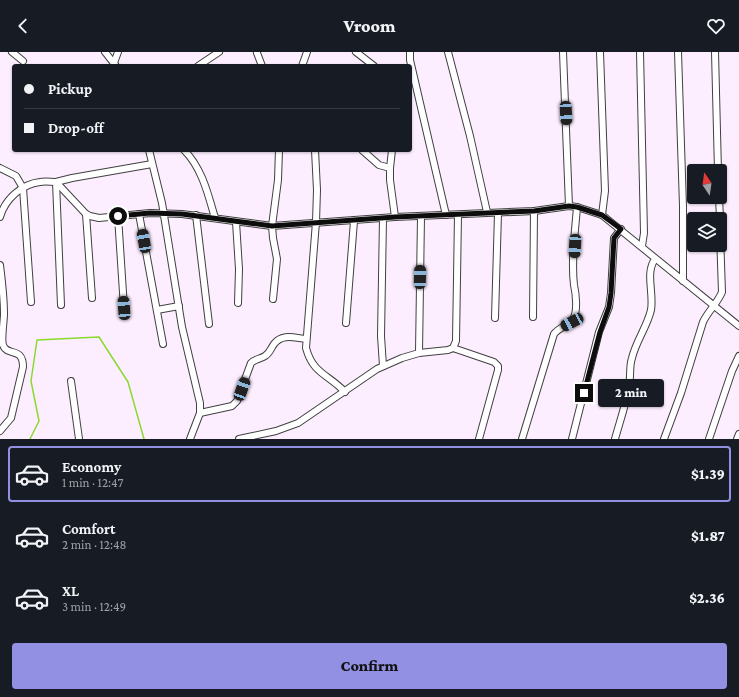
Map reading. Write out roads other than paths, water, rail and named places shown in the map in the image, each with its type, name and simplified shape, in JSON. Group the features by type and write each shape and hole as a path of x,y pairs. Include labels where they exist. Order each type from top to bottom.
{"street":[{"path":"12,52 23,62"},
{"path":"105,52 115,64"},
{"path":"115,64 118,52"},
{"path":"201,64 219,52"},
{"path":"256,52 261,64"},
{"path":"303,64 306,52"},
{"path":"356,52 371,64"},
{"path":"410,52 411,64"},
{"path":"448,52 470,136 487,212"},
{"path":"563,52 569,206"},
{"path":"600,52 605,191 602,215"},
{"path":"640,52 644,233 642,246"},
{"path":"678,52 684,281"},
{"path":"715,52 718,164"},
{"path":"407,64 410,60"},
{"path":"412,69 446,215"},
{"path":"149,152 163,213 182,327 200,403 200,413 190,439"},
{"path":"187,152 199,171 215,218"},
{"path":"273,299 277,259 272,226 278,180 279,152"},
{"path":"315,152 317,190 316,222 306,348 314,367 345,392"},
{"path":"364,152 379,165 390,168"},
{"path":"392,152 390,168 395,217"},
{"path":"0,217 6,202 23,188 41,182 56,182 152,164"},
{"path":"0,168 16,176 23,188 31,302"},
{"path":"56,182 86,214 99,218 163,213 196,215 272,226 395,217 534,211 569,206 577,207 602,215 739,326"},
{"path":"56,182 61,305"},
{"path":"522,439 554,334 558,329 572,322 575,317 576,297 574,259 577,207"},
{"path":"533,317 534,211"},
{"path":"495,318 498,213"},
{"path":"86,214 92,298"},
{"path":"139,214 163,344"},
{"path":"196,215 209,324"},
{"path":"453,348 456,341 458,215"},
{"path":"118,216 124,308"},
{"path":"419,353 421,216"},
{"path":"383,218 381,336 383,366"},
{"path":"346,323 354,221"},
{"path":"236,222 239,269 238,303"},
{"path":"572,439 600,332 609,307 614,238 621,229"},
{"path":"664,439 681,394 703,322 707,314 714,307 722,292 721,252"},
{"path":"615,439 630,383 630,367 632,357 646,325 651,309 652,289 650,269 655,259"},
{"path":"0,265 4,315 2,343 6,349 21,355 24,367 11,418 0,431"},
{"path":"157,310 179,306"},
{"path":"200,413 235,404 238,401 251,363 270,351 279,339 284,337 306,339"},
{"path":"239,439 276,431 298,423 383,366 419,353 448,350 453,348 494,362 498,366 479,439"},
{"path":"709,439 732,371 739,356"},
{"path":"70,381 79,439"},
{"path":"737,439 739,434"}],"waterway":[{"path":"30,439 39,421 31,381 37,340 99,337 128,382 144,439"}]}
